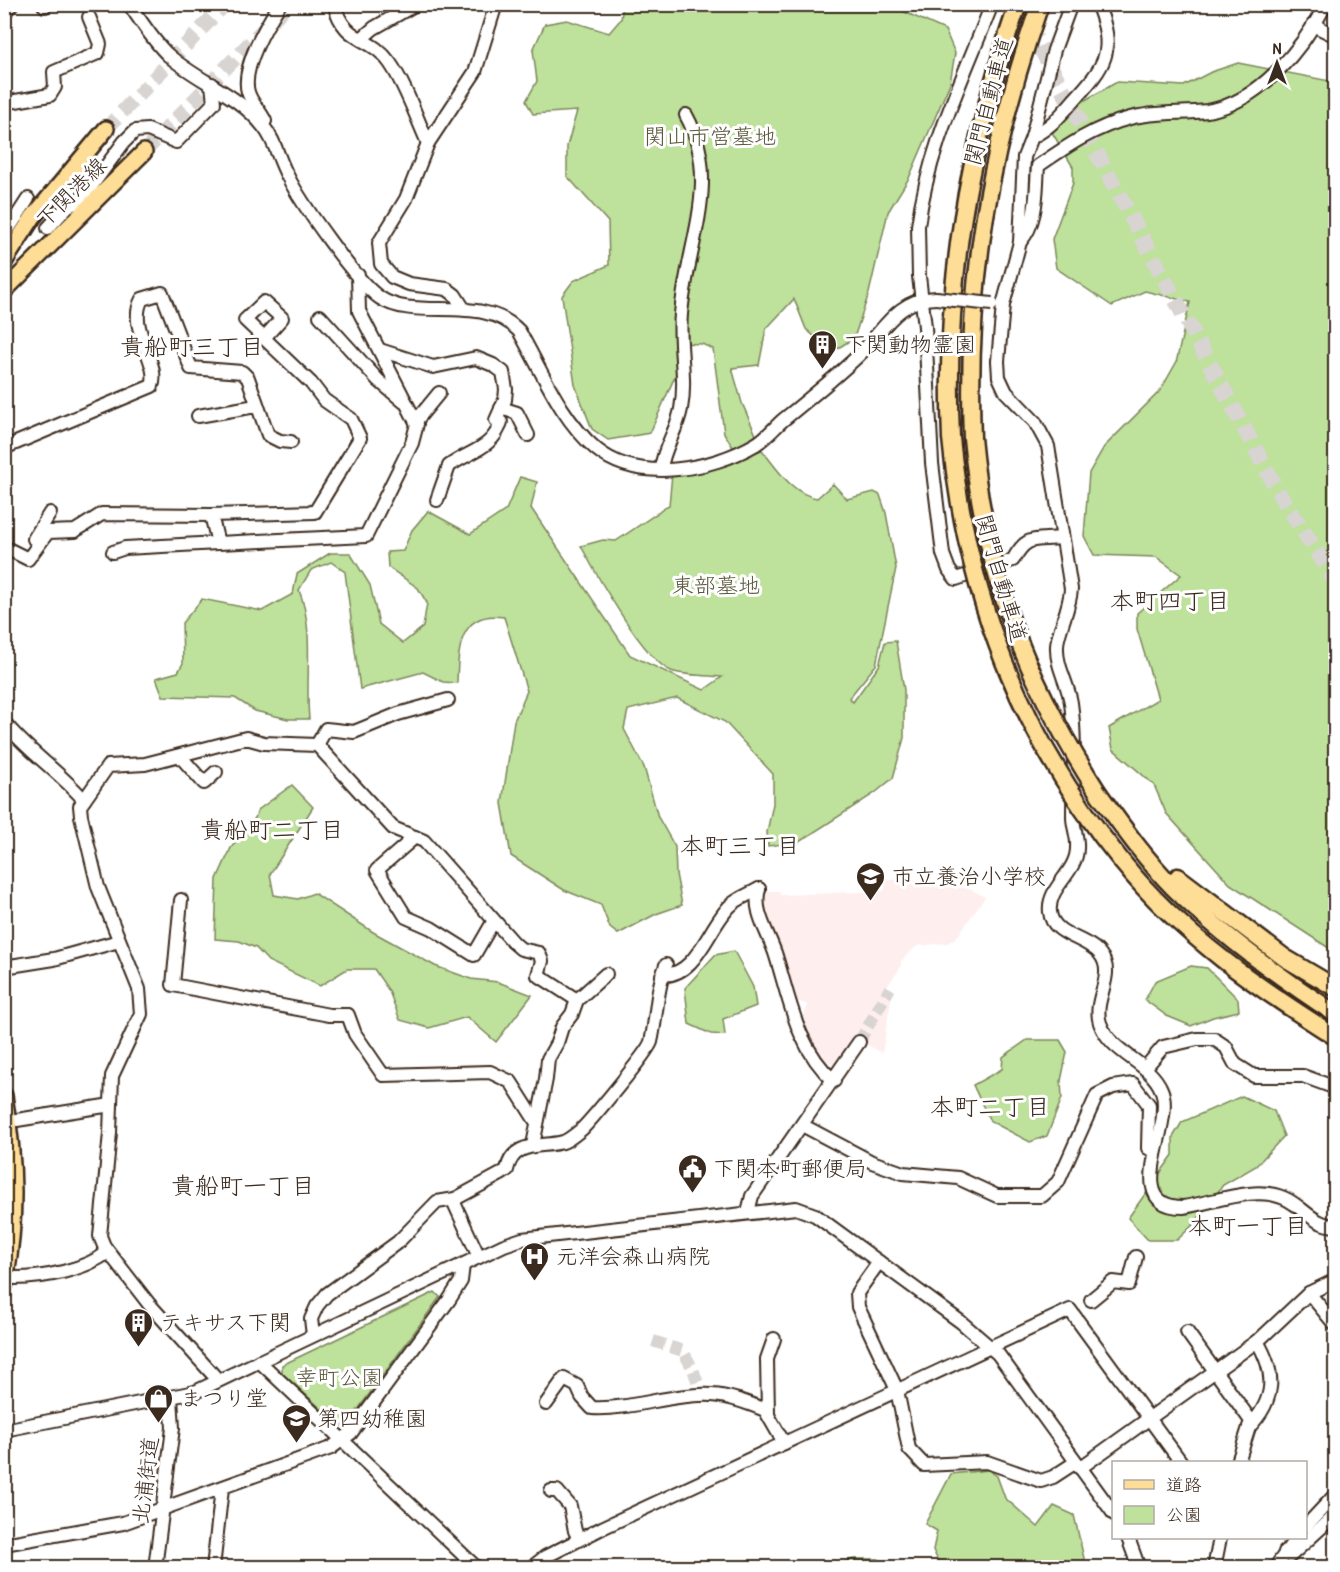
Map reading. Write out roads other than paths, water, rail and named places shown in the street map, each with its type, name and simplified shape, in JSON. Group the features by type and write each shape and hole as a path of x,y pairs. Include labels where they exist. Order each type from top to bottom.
{"highway":[{"name":"関門自動車道","path":"1018,4 982,123 958,241 949,323 951,438 968,552 989,623 1013,688 1055,767 1123,863 1183,927 1220,957 1335,1037"},
{"name":"関門自動車道","path":"1040,4 1007,110 979,242 971,325 972,438 985,528 1016,637 1052,718 1099,794 1150,862 1197,909 1268,967 1335,1014"},
{"path":"1099,794 1154,855 1186,885 1285,958 1335,988"}],"main road":[{"name":"下関港線","path":"4,262 33,217 106,129"},
{"name":"下関港線","path":"4,291 53,232 144,152"},
{"path":"4,1096 10,1121 14,1205 7,1280"}],"street":[{"path":"4,14 12,4"},
{"path":"129,4 169,55 251,113 265,128"},
{"path":"280,4 267,25 247,74 249,95 261,113 265,128 287,176 332,243 382,300 400,307 464,309 515,326 559,404 595,448 618,462 661,469 699,466 754,446 834,379 892,316 921,298 998,305"},
{"path":"334,4 345,30 361,39 389,61 428,143"},
{"path":"361,39 374,28 416,4"},
{"path":"464,309 455,295 447,289 409,284 392,277 379,258 380,239 406,199 428,143 475,72 496,4"},
{"path":"992,4 928,167 918,226 932,463 943,554 949,570 956,579 1013,560 1023,543 1062,538"},
{"path":"1071,4 1054,50 1023,166 1020,242 998,305 999,377 1006,392 1043,433 1053,469 1071,589 1057,648 1058,660 1071,706 1073,828 1077,848 1071,869 1052,896 1050,916 1059,928 1091,945 1101,954 1107,974 1099,1001 1100,1023 1119,1050 1145,1068 1158,1083 1163,1096 1161,1135 1151,1172 1152,1189 1158,1197 1173,1207 1183,1208 1266,1193 1286,1199 1322,1225 1335,1226"},
{"path":"1032,137 1047,130 1094,80 1102,67 1106,30 1096,4"},
{"path":"1020,242 1029,232 1034,214 1038,166 1083,136 1122,120 1152,114 1208,111 1234,103 1256,89 1293,52 1326,4"},
{"path":"4,102 50,95 55,87 54,72 98,53 100,44 89,17"},
{"path":"1313,25 1335,36"},
{"path":"33,217 53,232 68,206 84,196 132,133 139,129 148,130 176,142 214,103 212,84"},
{"path":"661,469 663,455 682,405 684,361 681,313 704,184 699,141 686,115"},
{"path":"4,236 28,199"},
{"path":"113,552 137,547 366,536 416,434 416,421 359,310 358,275"},
{"path":"4,448 152,386 154,377 141,341 138,307 142,299 162,293 191,368 242,372 248,378 268,435 280,441 291,442"},
{"path":"320,316 378,380 405,403"},
{"path":"6,550 28,559 48,532 75,531 102,514 211,515 315,512 360,438 351,419 324,400 311,382 264,338"},
{"path":"380,350 433,367 476,358 484,359 500,369 504,375 506,393 496,420 501,422 499,429 488,446 455,462 446,470 440,505"},
{"path":"416,421 439,393"},
{"path":"198,416 256,406"},
{"path":"501,408 517,412 528,435"},
{"path":"6,550 16,544 27,549 50,513"},
{"path":"211,515 218,543"},
{"path":"317,745 326,729 354,732 398,714 448,700"},
{"path":"4,722 17,737 64,776 84,800"},
{"path":"218,1380 149,1304 108,1252 100,1236 114,1068 141,1014 139,989 98,887 81,816 80,806 108,766 136,765 246,738 264,743 317,745 393,828 424,841 493,922 521,949 539,953 542,961 538,975 577,1000"},
{"path":"180,756 204,783 216,772"},
{"path":"415,837 377,870 403,914 431,928 474,956 493,922"},
{"path":"313,1335 311,1319 317,1306 327,1294 398,1242 437,1203 455,1199 507,1170 510,1158 533,1145 564,1142 582,1129 650,1045 664,970 670,975 687,966 732,904 759,889 762,923 777,957 791,1015 815,1062 834,1081"},
{"path":"181,900 173,985 233,999 328,1015 348,1015 355,1034 383,1075 490,1072 511,1082 537,1123"},
{"path":"4,967 54,959 119,941"},
{"path":"533,1145 548,1059 560,1038 562,1027 573,1014 577,1000 606,974"},
{"path":"1145,1068 1163,1047 1197,1039 1214,1039 1226,1047 1240,1069 1254,1076 1303,1076 1335,1088"},
{"path":"748,1212 752,1196 859,1042"},
{"path":"802,1125 872,1162 903,1173 958,1178 996,1196 1042,1196 1058,1182 1097,1095 1113,1087 1133,1084 1149,1105 1148,1148 1155,1151"},
{"path":"10,1121 111,1105"},
{"path":"455,1199 455,1205 479,1257"},
{"path":"4,1430 195,1392 504,1245 539,1236 748,1212 804,1209 879,1262 991,1347 1112,1513"},
{"path":"7,1280 95,1263 108,1252"},
{"path":"1091,1300 1113,1282 1129,1284 1136,1257"},
{"path":"879,1262 856,1296 860,1315 897,1390 909,1449 924,1465 987,1462 1041,1481 1078,1465 1149,1418 1257,1341 1309,1293 1335,1280"},
{"path":"4,1544 123,1523 343,1442 449,1300 461,1281 463,1265"},
{"path":"1309,1293 1335,1326"},
{"path":"531,1568 579,1539 1070,1310 1180,1461"},
{"path":"1187,1332 1251,1421 1238,1461"},
{"path":"774,1339 766,1359 768,1413 784,1443"},
{"path":"1250,1427 1261,1413 1272,1379 1269,1363 1257,1341"},
{"path":"259,1361 477,1568"},
{"path":"546,1404 564,1379 578,1386 582,1397 592,1408 622,1407 713,1395 748,1403 768,1413"},
{"name":"北浦街道","path":"155,1568 174,1417 171,1398"},
{"path":"213,1568 222,1488"},
{"path":"551,1491 557,1491 570,1506 574,1531 579,1539"},
{"path":"1307,1524 1335,1494"},
{"path":"1285,1552 1290,1556 1335,1514"},
{"path":"1128,1539 1139,1568"},
{"path":"1214,1568 1220,1539"},
{"path":"1275,1568 1295,1539"}],"tunnel":[{"path":"106,129 225,4"},
{"path":"144,152 288,4"},
{"path":"1017,4 1280,495 1336,582"},
{"path":"859,1042 890,988"},
{"path":"653,1341 683,1351 693,1369 702,1395"}],"place":[{"name":"下関動物霊園","path":"823,370"},
{"name":"市立養治小学校","path":"871,902"},
{"name":"下関本町郵便局","path":"692,1194"},
{"name":"元洋会森山病院","path":"535,1282"},
{"name":"テキサス下関","path":"139,1348"},
{"name":"まつり堂","path":"159,1424"},
{"name":"第四幼稚園","path":"296,1444"}],"district":[{"name":"貴船町三丁目","path":"192,347"},
{"name":"本町四丁目","path":"1170,601"},
{"name":"貴船町二丁目","path":"272,830"},
{"name":"本町三丁目","path":"740,846"},
{"name":"本町二丁目","path":"990,1107"},
{"name":"貴船町一丁目","path":"243,1186"},
{"name":"本町一丁目","path":"1248,1226"}],"park label":[{"name":"関山市営墓地","path":"710,136"},
{"name":"東部墓地","path":"716,585"},
{"name":"幸町公園","path":"339,1377"}]}
